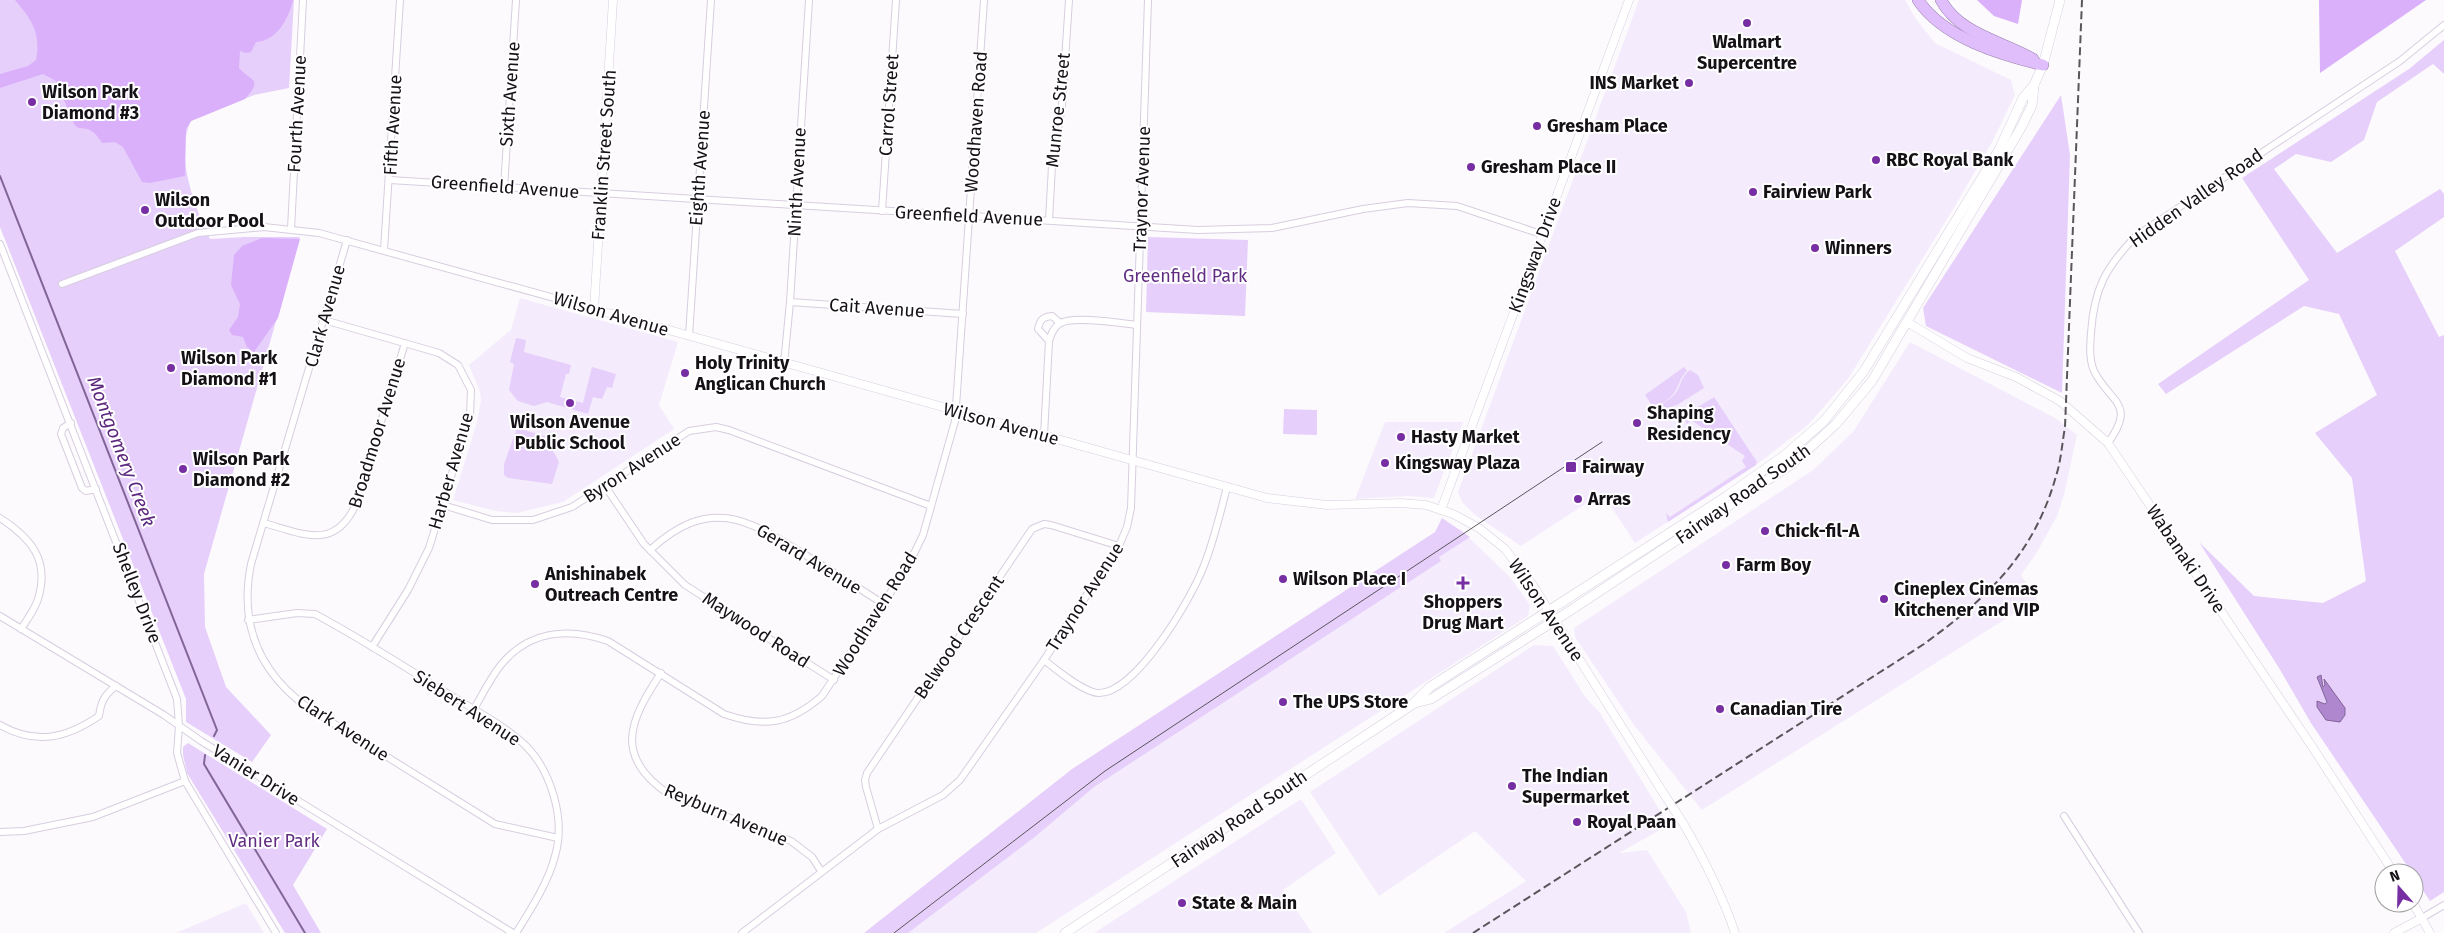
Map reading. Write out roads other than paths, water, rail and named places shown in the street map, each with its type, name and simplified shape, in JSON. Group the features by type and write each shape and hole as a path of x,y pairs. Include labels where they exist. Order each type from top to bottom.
{"highway":[{"path":"1918,0 1926,11 1943,27 2007,57 2043,65"},
{"path":"1941,0 1946,10 1963,26 2013,47 2043,65"}],"main road":[{"name":"Fairway Road South","path":"1065,933 1413,704 1430,687 1638,554 1785,455 1824,421 1864,371 2000,148 2023,98 2034,85 2043,65 2060,0"},
{"name":"Fairway Road South","path":"1413,704 1431,699 1554,621 1806,454 1862,394 1907,322 2022,126 2032,104 2034,85"}],"street":[{"name":"Fourth Avenue","path":"291,229 303,0"},
{"name":"Fifth Avenue","path":"384,250 390,180 400,0"},
{"name":"Sixth Avenue","path":"504,188 516,0"},
{"name":"Franklin Street South","path":"594,310 614,0"},
{"name":"Eighth Avenue","path":"689,336 711,0"},
{"name":"Ninth Avenue","path":"784,364 790,302 809,0"},
{"name":"Carrol Street","path":"882,210 896,0"},
{"name":"Woodhaven Road","path":"474,709 499,667 514,651 536,639 549,635 575,632 608,641 724,714 758,723 780,720 806,710 822,696 834,680 884,605 919,543 932,506 956,411 984,0"},
{"name":"Munroe Street","path":"1049,220 1052,166 1062,105 1069,0"},
{"name":"Traynor Avenue","path":"742,933 878,829 943,794 960,780 1044,660 1119,546 1127,527 1131,508 1148,0"},
{"name":"Kingsway Drive","path":"1441,510 1541,234 1629,0"},
{"name":"Hidden Valley Road","path":"2108,443 2119,427 2120,411 2118,401 2094,371 2090,354 2093,309 2099,287 2115,258 2136,236 2400,61 2444,24"},
{"name":"Greenfield Avenue","path":"390,180 1049,220 1141,228 1242,230 1272,228 1364,209 1408,203 1457,206 1541,234"},
{"name":"Wilson Avenue","path":"62,284 198,233 249,228 291,229 347,240 384,250 784,364 1268,498 1304,504 1344,506 1426,505 1441,510 1475,526 1505,549 1532,584 1708,864 1735,933"},
{"name":"Clark Avenue","path":"347,240 247,584 248,620 261,659 274,677 292,696 307,707 496,824 558,838"},
{"name":"Shelley Drive","path":"0,244 177,699 179,726 177,753 185,781 276,933"},
{"name":"Cait Avenue","path":"790,302 963,314"},
{"path":"1049,341 1038,329 1040,321 1045,317 1052,316 1060,323"},
{"name":"Harber Avenue","path":"324,320 439,353 458,365 471,390 470,415 429,548 408,590 372,647"},
{"path":"1044,435 1049,341 1054,329 1060,323 1077,320 1137,324"},
{"name":"Wabanaki Drive","path":"1907,322 1967,358 2016,377 2060,401 2108,443 2310,743 2388,863"},
{"name":"Broadmoor Avenue","path":"264,523 318,536 330,534 341,528 350,519 405,343"},
{"path":"70,423 63,428 61,434 82,488 86,491 96,489"},
{"name":"Byron Avenue","path":"443,505 492,520 533,520 572,507 689,431 716,427 729,430 932,506"},
{"name":"Maywood Road","path":"605,486 628,522 650,550 685,585 834,680"},
{"path":"1044,660 1088,690 1098,693 1117,687 1139,669 1193,590 1218,526 1227,487"},
{"path":"0,518 14,527 33,545 40,560 42,580 38,600 21,630"},
{"name":"Gerard Avenue","path":"650,550 669,534 698,521 713,518 742,520 781,540 884,605"},
{"name":"Belwood Crescent","path":"878,829 866,787 867,773 1032,529 1044,524 1050,525 1119,546"},
{"name":"Siebert Avenue","path":"248,620 297,613 315,614 474,709 524,744 539,764 553,796 558,838 556,854 548,876 514,933"},
{"name":"Vanier Drive","path":"0,616 514,933"},
{"name":"Reyburn Avenue","path":"661,673 642,701 633,726 633,749 643,772 653,784 670,794 791,841 808,853 821,871"},
{"path":"0,725 25,736 41,738 57,736 89,723 99,716 104,698 116,686"},
{"path":"0,832 24,831 93,817 185,781"},
{"path":"2064,816 2139,933"},
{"path":"2394,933 2444,905"},
{"path":"2419,913 2430,933"}],"waterway":[{"name":"Montgomery Creek","path":"0,176 217,730 214,736"},
{"name":"Montgomery Creek","path":"205,755 204,764 305,933"}],"tram line":[{"path":"894,933 1105,771 1602,442"}],"railway":[{"path":"1473,933 1924,644 1947,627 1988,591 2021,552 2047,504 2058,470 2065,427 2082,0"}],"place":[{"name":"Walmart Supercentre","path":"1747,23"},
{"name":"INS Market","path":"1689,83"},
{"name":"Wilson Park Diamond #3","path":"32,102"},
{"name":"Gresham Place","path":"1537,126"},
{"name":"RBC Royal Bank","path":"1876,160"},
{"name":"Gresham Place II","path":"1471,167"},
{"name":"Fairview Park","path":"1753,192"},
{"name":"Wilson Outdoor Pool","path":"145,210"},
{"name":"Winners","path":"1815,248"},
{"name":"Wilson Park Diamond #1","path":"171,368"},
{"name":"Holy Trinity Anglican Church","path":"685,373"},
{"name":"Wilson Avenue Public School","path":"570,403"},
{"name":"Shaping Residency","path":"1637,423"},
{"name":"Hasty Market","path":"1401,437"},
{"name":"Kingsway Plaza","path":"1385,463"},
{"name":"Fairway","path":"1571,467"},
{"name":"Wilson Park Diamond #2","path":"183,469"},
{"name":"Arras","path":"1578,499"},
{"name":"Chick-fil-A","path":"1765,531"},
{"name":"Farm Boy","path":"1726,565"},
{"name":"Wilson Place I","path":"1283,579"},
{"name":"Shoppers Drug Mart","path":"1463,583"},
{"name":"Anishinabek Outreach Centre","path":"535,584"},
{"name":"Cineplex Cinemas Kitchener and VIP","path":"1884,599"},
{"name":"The UPS Store","path":"1283,702"},
{"name":"Canadian Tire","path":"1720,709"},
{"name":"The Indian Supermarket","path":"1512,786"},
{"name":"Royal Paan","path":"1577,822"},
{"name":"State & Main","path":"1182,903"}],"park label":[{"name":"Greenfield Park","path":"1185,276"},
{"name":"Vanier Park","path":"274,841"}]}
